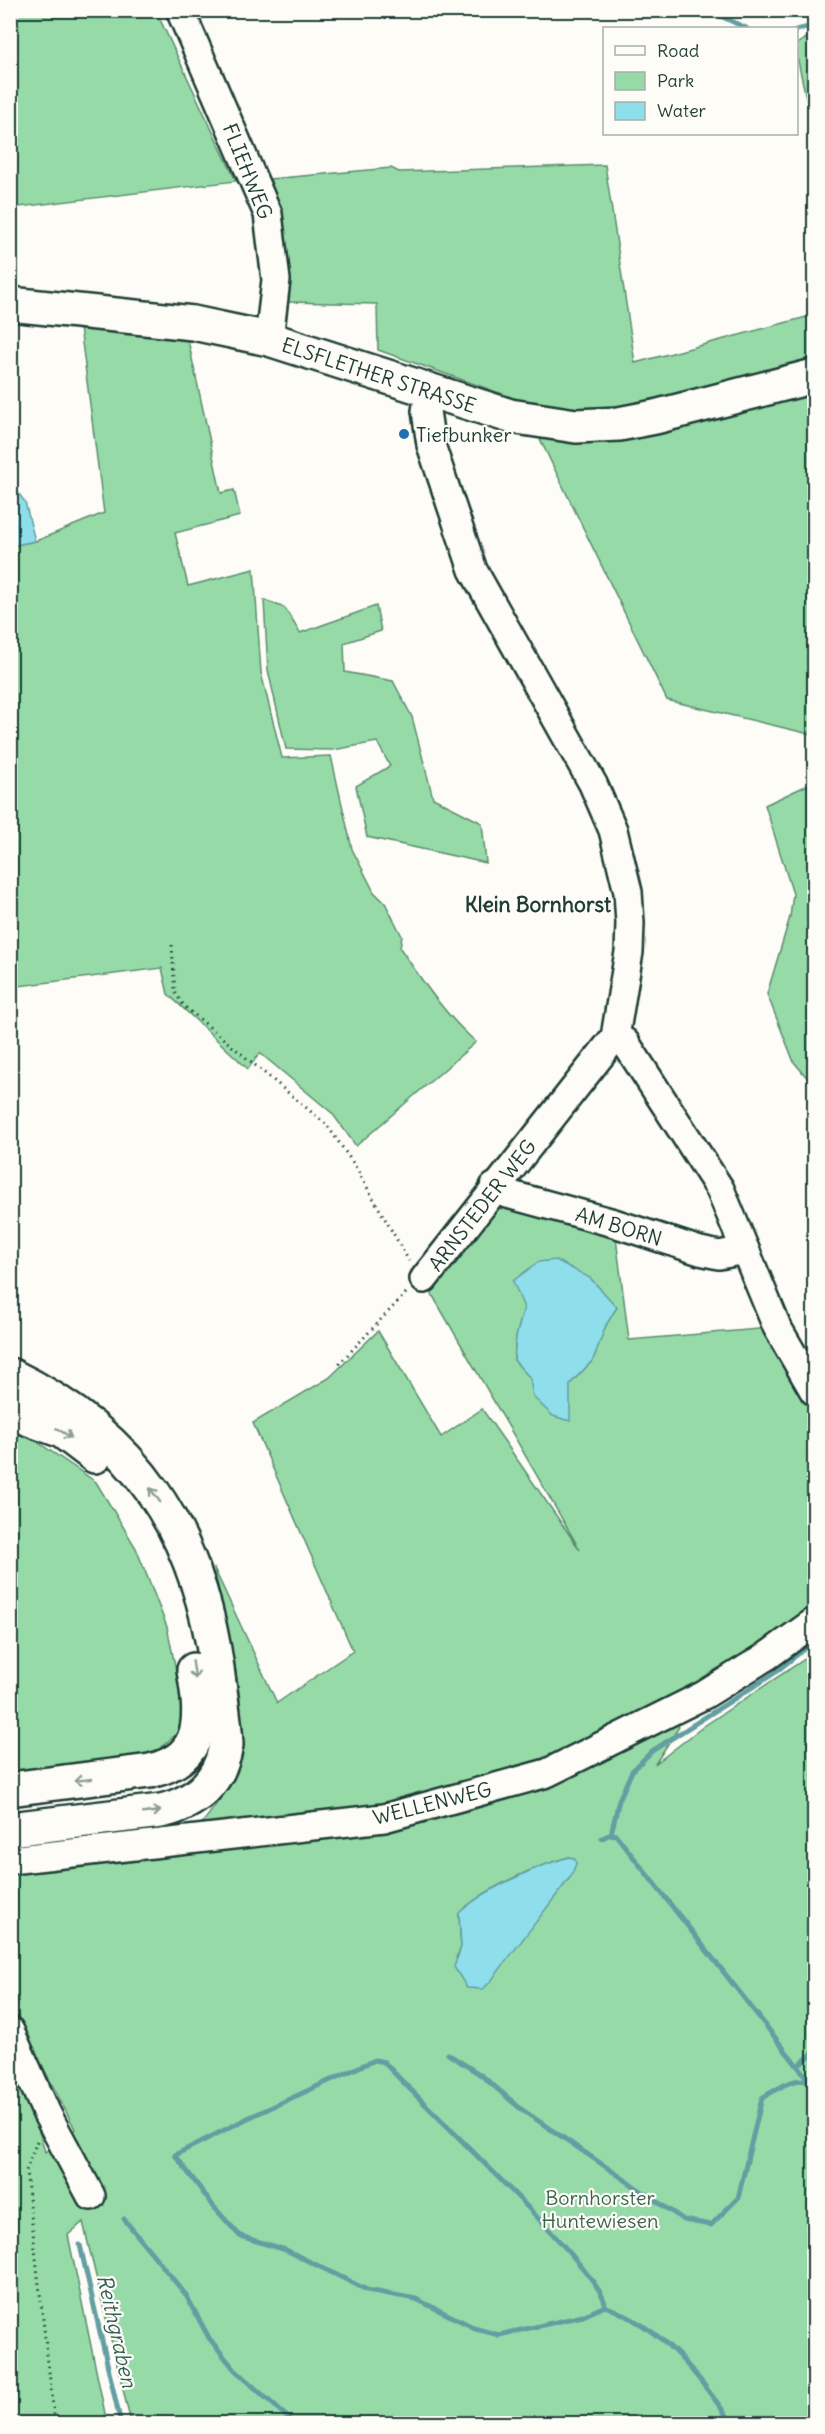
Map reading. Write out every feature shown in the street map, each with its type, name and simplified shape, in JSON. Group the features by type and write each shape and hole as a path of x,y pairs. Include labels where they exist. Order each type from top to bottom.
{"main road":[{"name":"ELSFLETHER STRASSE","path":"10,304 116,313 193,323 269,339 429,392 501,414 546,424 599,426 678,412 814,376"},
{"path":"10,1375 68,1407 108,1438 133,1465 161,1503 184,1546 200,1585 214,1648 226,1745 222,1764 213,1780 185,1804 161,1811 10,1829"},
{"path":"10,1412 62,1431 88,1449 115,1476 138,1509 178,1589 186,1619 200,1713 197,1732 189,1748 179,1760 162,1768 10,1789"}],"street":[{"name":"FLIEHWEG","path":"180,10 267,214 276,279 269,339"},
{"path":"429,392 426,411 431,445 473,570 593,784 613,830 628,892 630,923 629,952 615,1037 626,1042 720,1189 777,1327 814,1391"},
{"name":"ARNSTEDER WEG","path":"424,1279 494,1187 615,1037"},
{"name":"AM BORN","path":"494,1187 500,1192 614,1223 719,1256 733,1255 745,1250"},
{"name":"WELLENWEG","path":"10,1860 384,1818 547,1773 704,1695 814,1622"},
{"path":"10,2031 47,2114 91,2196"}],"path":[{"path":"171,945 175,992 184,1006 327,1125 355,1166 416,1273 424,1279"},
{"name":"ARNSTEDER WEG","path":"339,1364 403,1295 424,1279"},
{"path":"47,2114 26,2170 55,2424"}],"green space":[{"path":"10,11 156,11 236,181 11,208"},
{"path":"814,33 814,134 798,61 798,43"},
{"path":"605,165 635,363 814,315 814,362 602,413 545,409 378,350 377,304 288,302 281,213 270,179 391,168 399,172"},
{"path":"79,319 186,331 221,493 234,490 240,516 175,533 188,586 254,569 261,673 282,758 331,756 352,849 374,892 385,903 402,936 400,948 444,1009 476,1042 356,1146 332,1113 260,1053 248,1069 168,994 162,968 11,987 10,546 36,541 104,513"},
{"path":"814,385 814,735 667,700 539,437 605,436"},
{"path":"264,600 285,608 300,633 376,606 381,631 344,643 345,672 393,681 412,717 433,798 482,823 486,863 367,837 356,786 390,766 377,742 333,750 286,749 268,670"},
{"path":"814,782 814,1086 794,1062 767,994 790,917 793,894 765,805"},
{"path":"496,1195 615,1230 629,1340 771,1328 814,1409 814,1603 782,1630 706,1678 545,1767 389,1810 199,1827 236,1774 241,1748 242,1723 235,1669 214,1568 277,1703 353,1651 253,1423 329,1378 378,1331 441,1437 482,1409 580,1550 426,1284","holes":["590,1278 617,1307 606,1325 593,1360 570,1384 530,1378 514,1360 516,1337 524,1308"]},
{"path":"10,1434 30,1437 96,1482 136,1548 167,1627 181,1694 181,1730 151,1756 11,1774"},
{"name":"Bornhorster Huntewiesen","path":"814,1653 814,2423 131,2423 83,2222 68,2235 107,2423 11,2423 10,2061 36,2120 45,2152 75,2129 11,2005 11,1870 402,1820 676,1720 679,1727 655,1764 704,1726","holes":["569,1857 571,1876 483,1988 456,1958 461,1948 459,1914 495,1887 555,1861"]}],"water":[{"path":"11,483 25,502 35,541 11,546"},
{"path":"556,1260 590,1278 617,1307 606,1325 593,1360 570,1384 570,1421 553,1416 533,1397 530,1378 514,1360 516,1337 524,1308 513,1281 538,1262"},
{"path":"569,1857 575,1859 576,1864 571,1876 491,1981 483,1989 467,1988 454,1967 461,1947 459,1913 469,1904 511,1880 541,1866"}],"waterway":[{"path":"708,10 744,27"},
{"path":"798,30 814,26"},
{"path":"602,1838 611,1834 619,1800 632,1771 652,1751 773,1674 814,1641"},
{"path":"611,1834 616,1835 810,2082"},
{"path":"798,2066 814,2052"},
{"path":"448,2054 481,2075 521,2109 684,2220 711,2225 738,2198 762,2098 795,2081 808,2081 814,2085"},
{"path":"605,2306 583,2316 499,2335 477,2329 416,2299 367,2290 286,2250 240,2236 214,2207 175,2155 248,2118 368,2063 375,2060 384,2062 545,2225 598,2289 605,2306 627,2316 663,2341 692,2370 733,2424"},
{"path":"124,2219 186,2295 209,2338 235,2370 295,2424"},
{"name":"Reithgraben","path":"80,2245 121,2424"}],"place":[{"name":"Tiefbunker","path":"404,434"}],"district":[{"name":"Klein Bornhorst","path":"538,904"}]}
